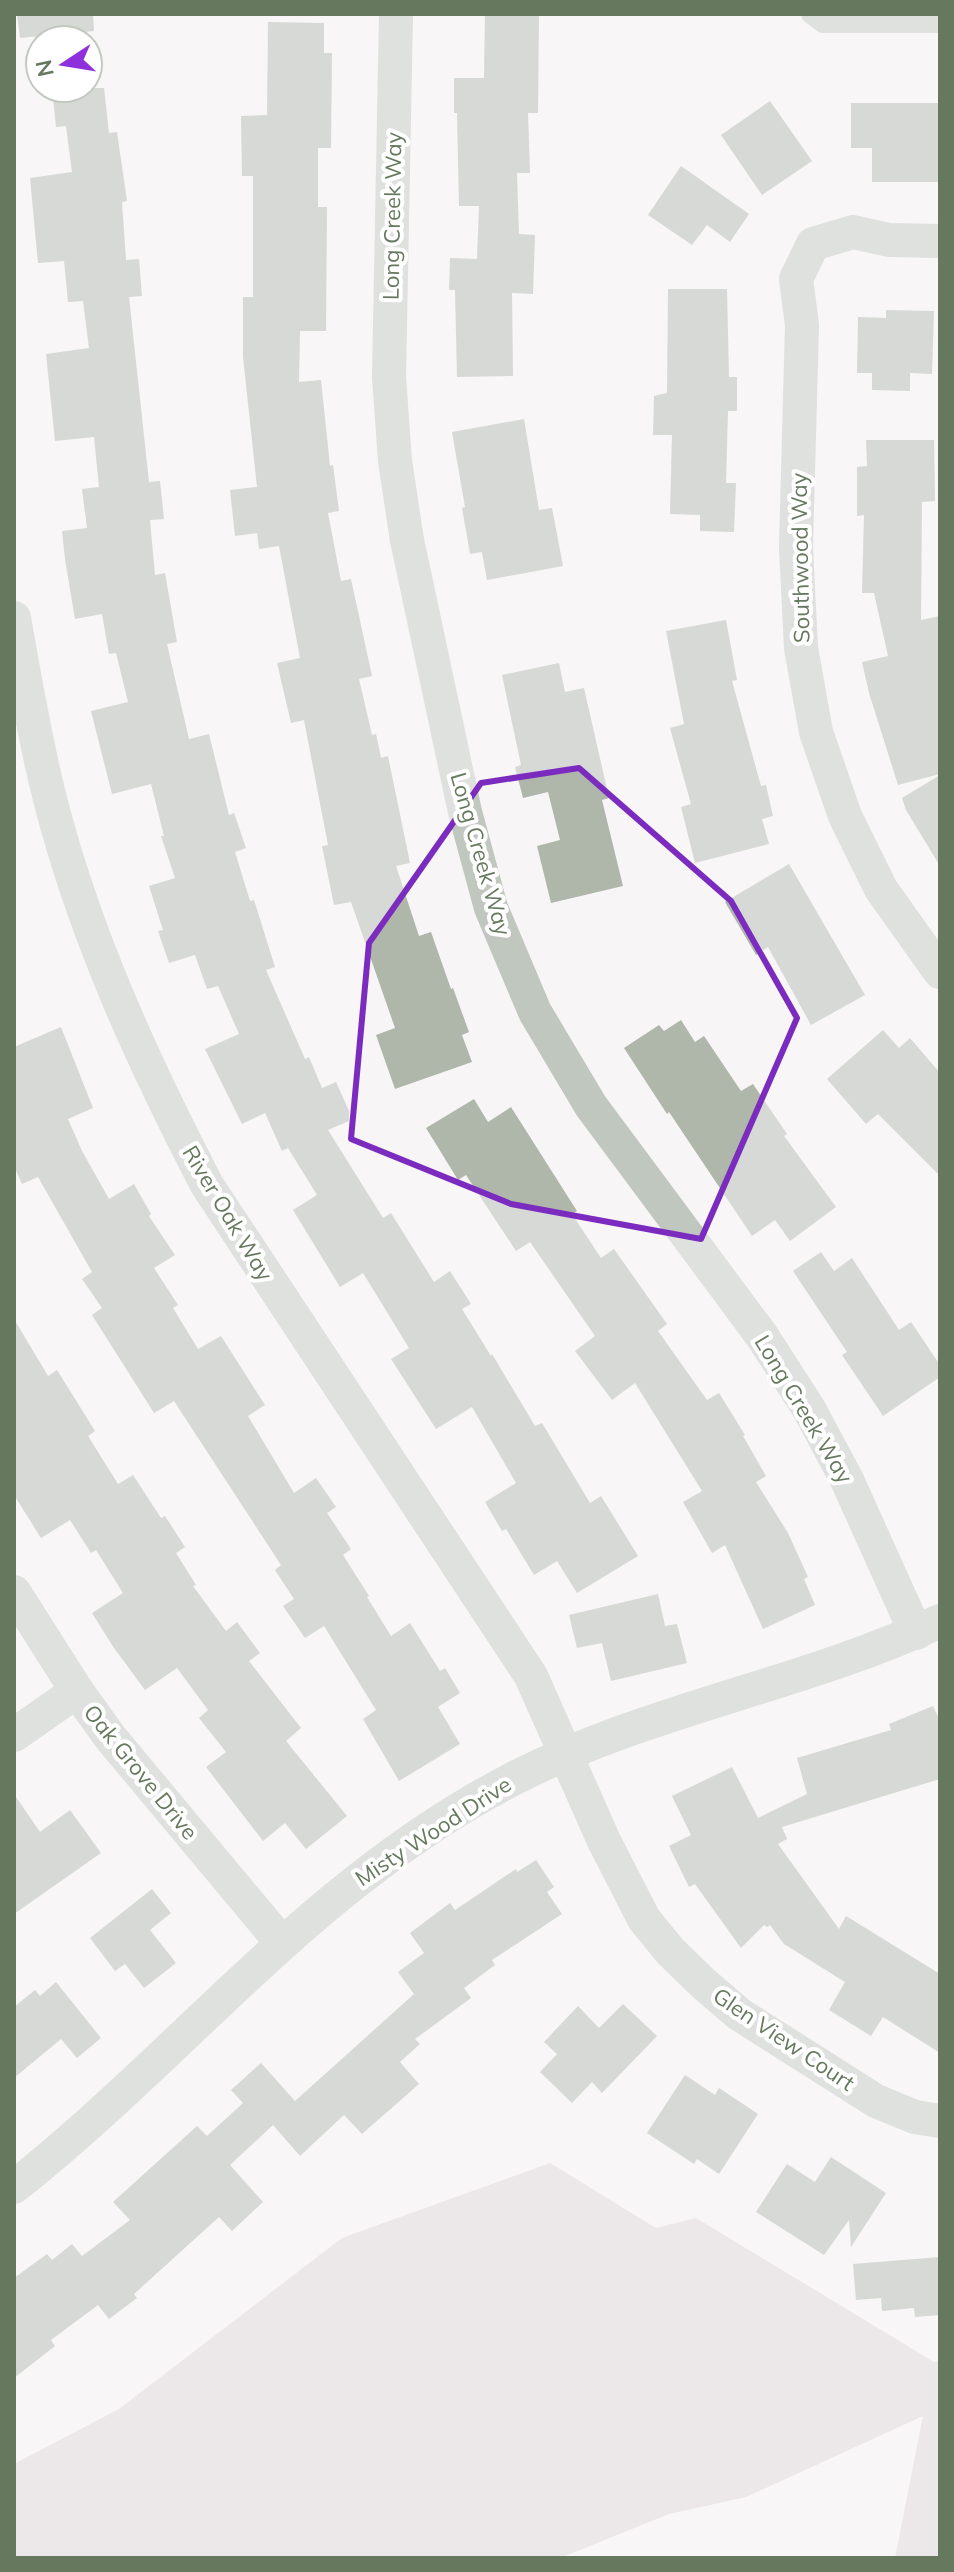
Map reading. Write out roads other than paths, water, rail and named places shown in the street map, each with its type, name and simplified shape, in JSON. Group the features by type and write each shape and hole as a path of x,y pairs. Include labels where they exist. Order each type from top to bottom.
{"street":[{"name":"Long Creek Way","path":"396,14 389,377 395,461 407,540 465,812 491,908 535,1012 591,1106 762,1336 809,1409 928,1627"},
{"name":"Southwood Way","path":"940,241 889,240 853,232 813,244 796,279 802,325 796,547 801,648 816,732 840,802 881,889 940,972"},
{"name":"River Oak Way","path":"14,618 49,793 73,871 96,942 163,1099 207,1185 531,1676 565,1753"},
{"name":"Oak Grove Drive","path":"14,1592 110,1737 281,1942"},
{"name":"Misty Wood Drive","path":"14,2187 84,2128 281,1942 377,1863 427,1830 507,1782 565,1753 645,1723 813,1671 928,1627"},
{"path":"14,1735 77,1691"},
{"name":"Glen View Court","path":"565,1753 604,1841 644,1919 670,1951 739,2014 876,2101 915,2117 940,2121"}],"lane":[{"path":"810,14 823,24 940,24"}]}
